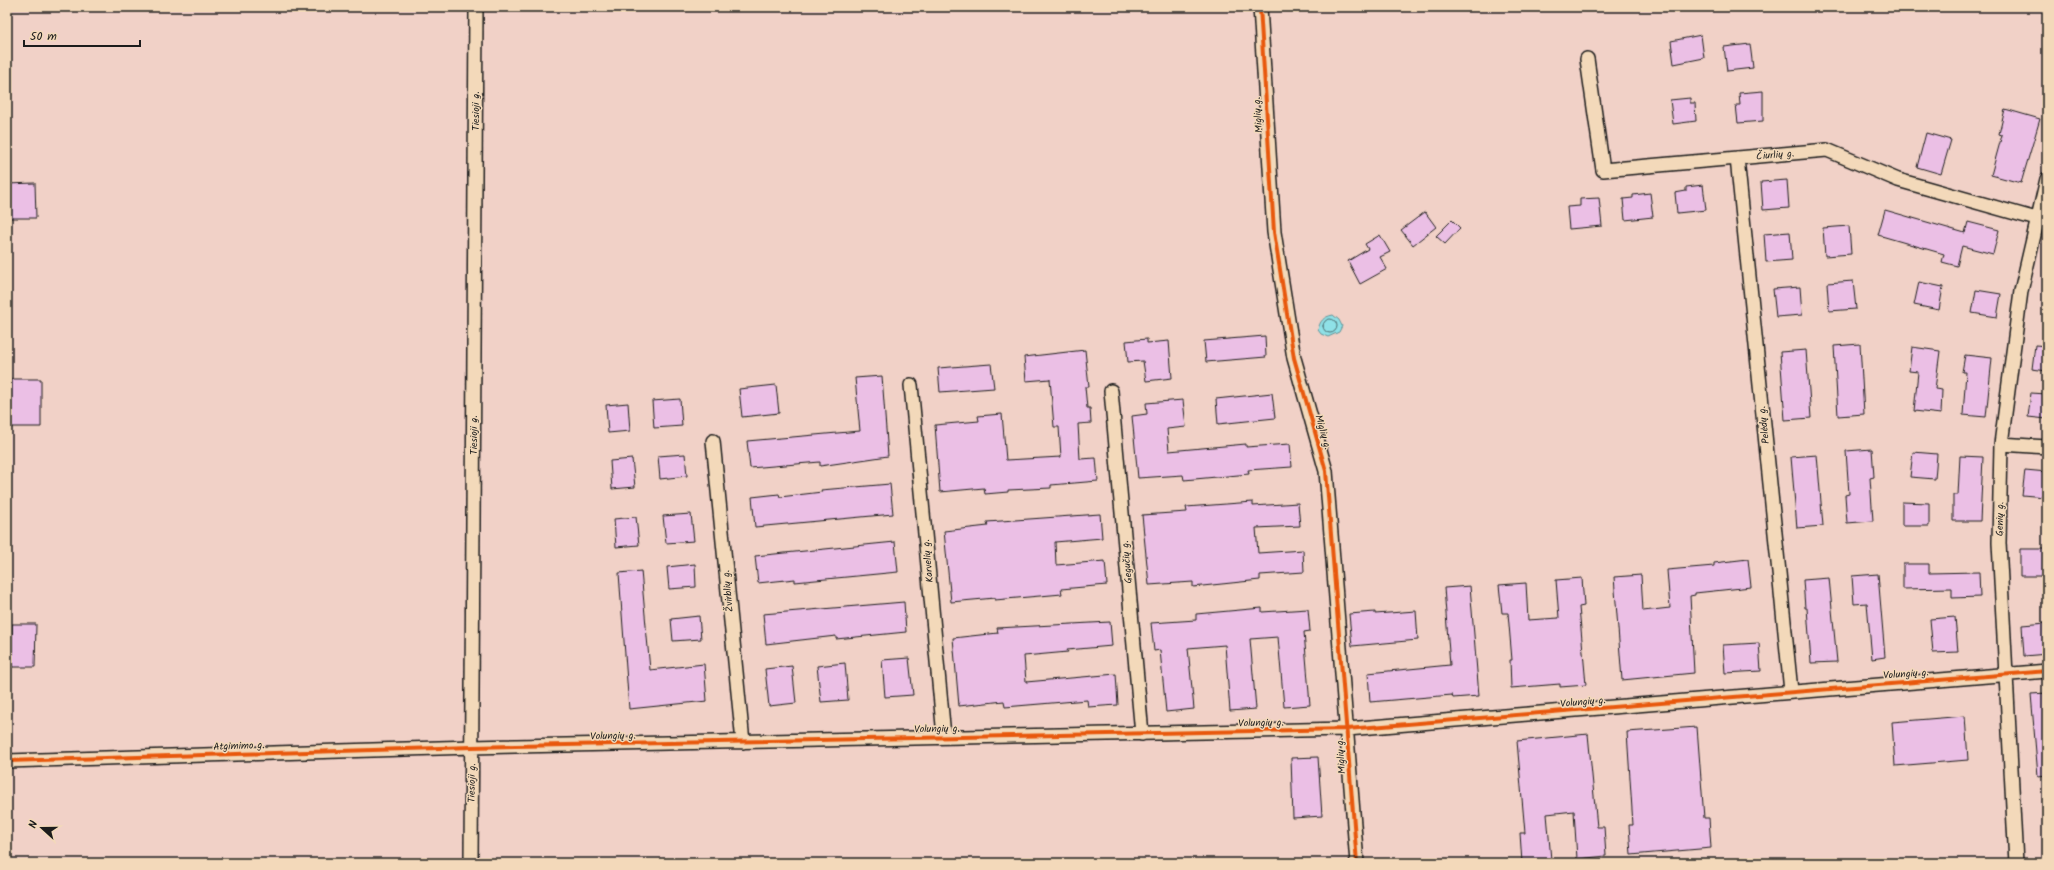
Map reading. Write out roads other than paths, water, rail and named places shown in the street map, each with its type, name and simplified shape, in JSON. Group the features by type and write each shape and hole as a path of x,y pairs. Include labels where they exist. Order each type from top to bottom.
{"street":[{"name":"Tiesioji g.","path":"470,863 476,7"},
{"name":"Miglių g.","path":"1260,7 1274,232 1294,358 1326,470 1357,863"},
{"name":"Čiurlių g.","path":"1587,59 1603,170 1827,150 1898,180 2042,221"},
{"name":"Pelėdų g.","path":"1737,158 1791,691"},
{"name":"Genių g.","path":"2016,863 1999,543 2001,444 2021,291 2042,221 2047,179"},
{"name":"Karvelių g.","path":"911,385 944,736"},
{"name":"Gegučių g.","path":"1111,391 1142,734"},
{"name":"Žvirblių g.","path":"713,440 742,742"},
{"path":"2001,444 2047,447"},
{"name":"Volungių g.","path":"472,747 742,742 944,736 1142,734 1347,729 1791,691 2047,671"},
{"name":"Atgimimo g.","path":"7,760 472,747"}],"water":[{"path":"1333,315 1339,320 1342,326 1339,332 1328,337 1321,334 1318,330 1322,320"}]}
